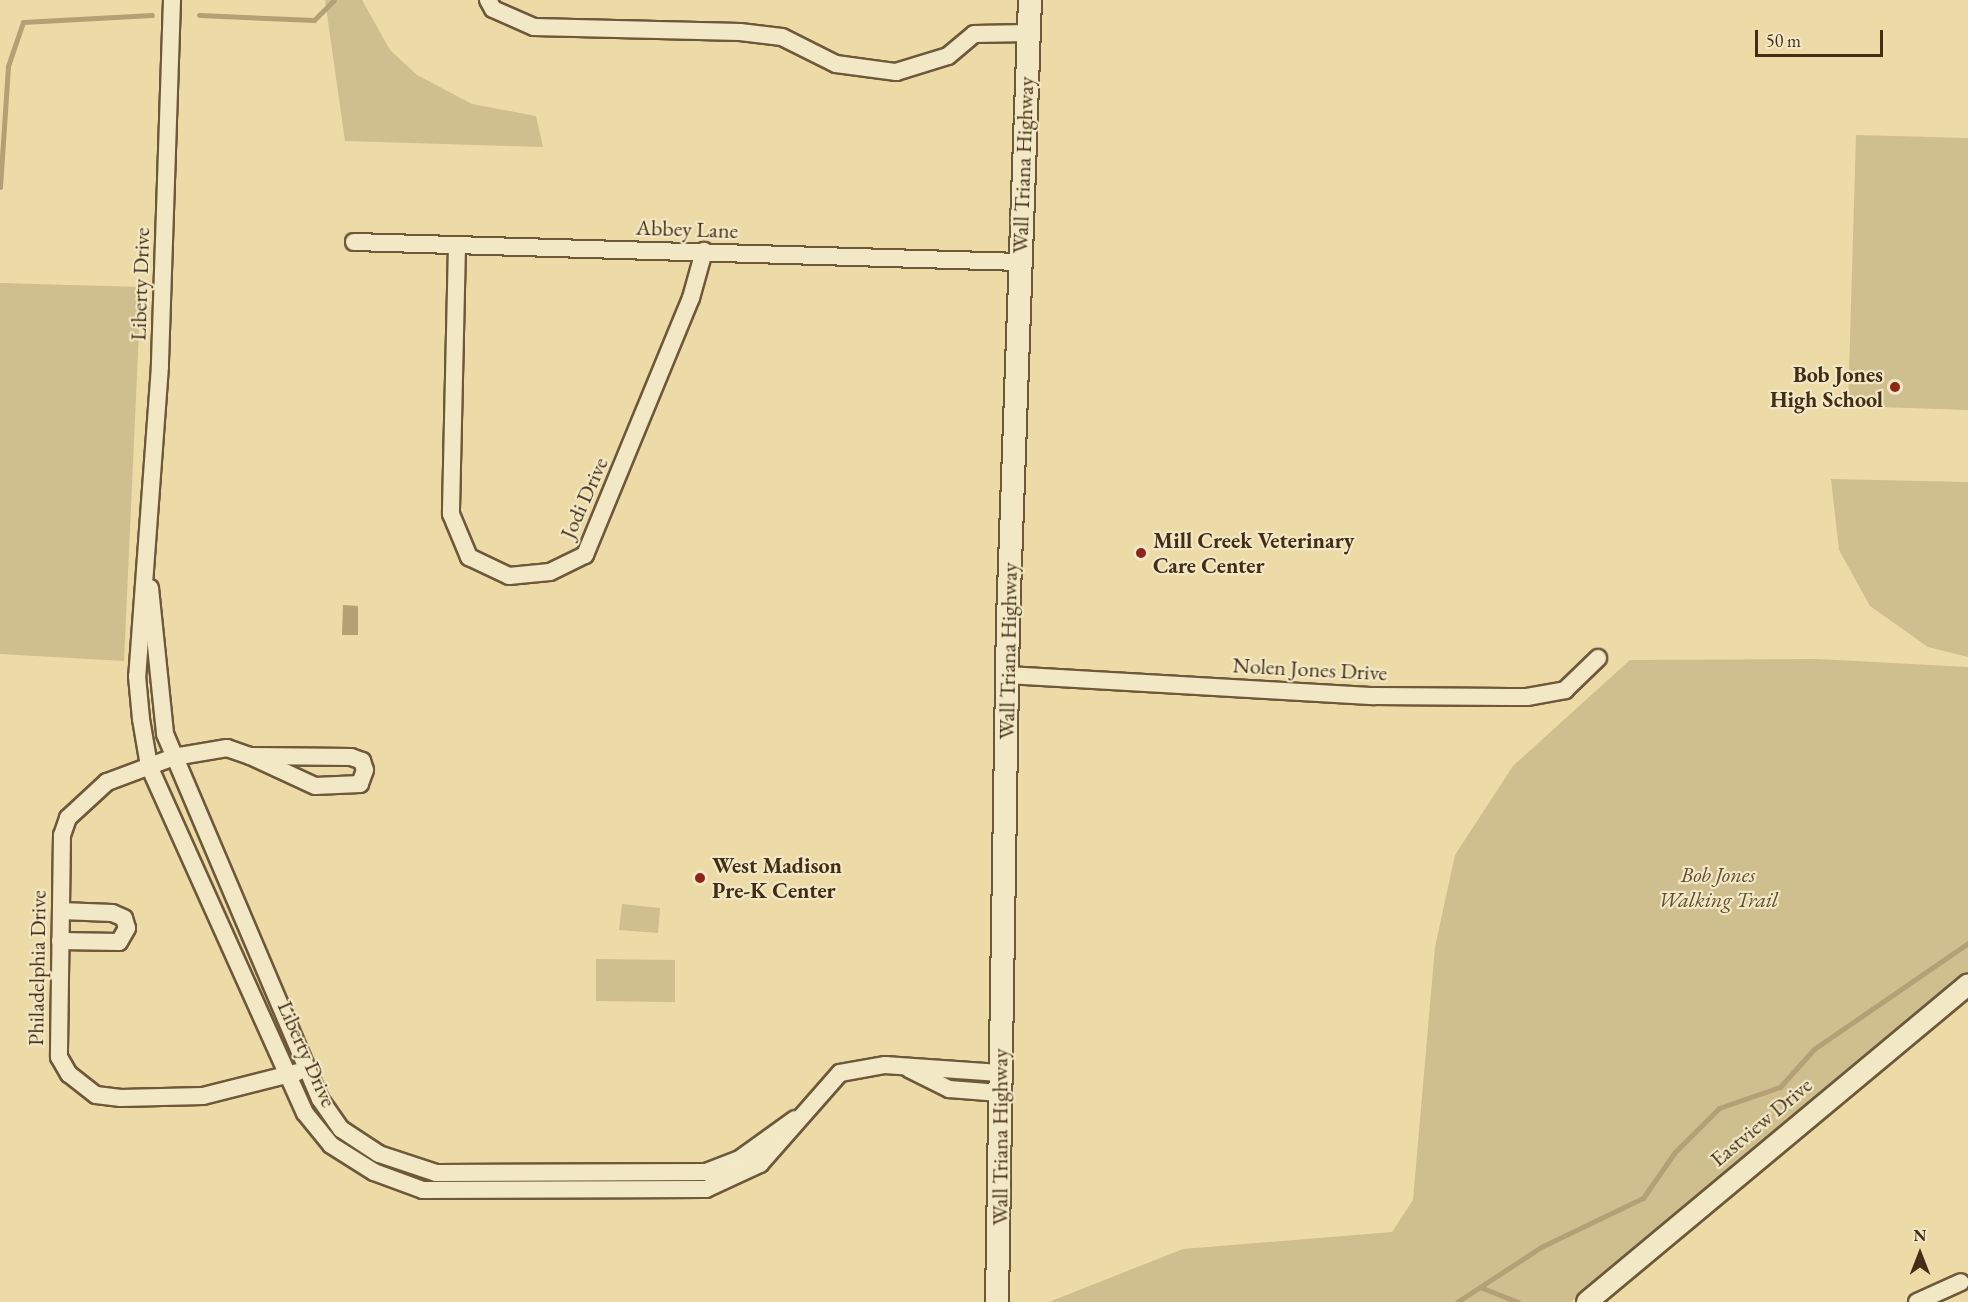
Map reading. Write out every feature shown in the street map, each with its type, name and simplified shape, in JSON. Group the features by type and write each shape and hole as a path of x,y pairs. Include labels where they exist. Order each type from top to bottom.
{"main road":[{"name":"Wall Triana Highway","path":"997,1302 1007,675 1019,262 1030,0"}],"street":[{"name":"Liberty Drive","path":"172,0 147,569 137,676 149,766 305,1113 331,1145 374,1172 423,1190 719,1187 760,1164 796,1119 840,1073 867,1066 908,1068 949,1089 1000,1083"},
{"path":"488,0 493,9 534,27 740,32 782,38 836,64 896,72 948,56 974,34 1029,33"},
{"name":"Abbey Lane","path":"354,242 1019,262"},
{"name":"Jodi Drive","path":"457,245 451,514 469,557 509,576 550,572 585,555 691,298 704,251"},
{"name":"Liberty Drive","path":"147,569 158,701 174,757 308,1068 341,1129 379,1154 436,1173 706,1172 738,1160 796,1119"},
{"name":"Nolen Jones Drive","path":"1007,675 1374,696 1527,697 1565,690 1598,658"},
{"name":"Philadelphia Drive","path":"250,756 227,748 174,757 107,782 68,818 62,835 59,1057 69,1074 96,1095 203,1096 288,1076 308,1068"},
{"path":"250,756 351,757 362,761 365,770 360,784 315,786 250,756"},
{"path":"60,941 119,942 127,928 123,918 112,913 61,910"},
{"name":"Eastview Drive","path":"1587,1302 1968,984"},
{"path":"1917,1302 1961,1282"}],"green space":[{"path":"325,0 362,0 390,50 417,75 472,104 536,116 543,147 345,141"},
{"path":"1856,135 1968,138 1968,410 1848,406"},
{"path":"0,283 141,287 124,661 0,654"},
{"path":"1831,479 1968,482 1968,657 1928,647 1870,606 1839,550"},
{"name":"Bob Jones Walking Trail","path":"1817,659 1968,667 1968,972 1571,1302 1049,1302 1183,1249 1392,1232 1413,1200 1435,947 1455,855 1513,766 1630,660"},
{"path":"622,904 660,908 658,933 619,930"},
{"path":"596,959 675,960 675,1002 596,1001"}],"shaded area":[{"path":"343,605 358,606 358,635 342,635"}],"waterway":[{"path":"199,15 314,20 334,0"},
{"path":"0,187 8,66 23,22 152,15"},
{"path":"1457,1302 1541,1247 1643,1198 1675,1152 1719,1108 1780,1087 1814,1049 1968,943"},
{"path":"1480,1287 1518,1302"}],"place":[{"name":"Bob Jones High School","path":"1895,387"},
{"name":"Mill Creek Veterinary Care Center","path":"1141,553"},
{"name":"West Madison Pre-K Center","path":"700,878"}]}
